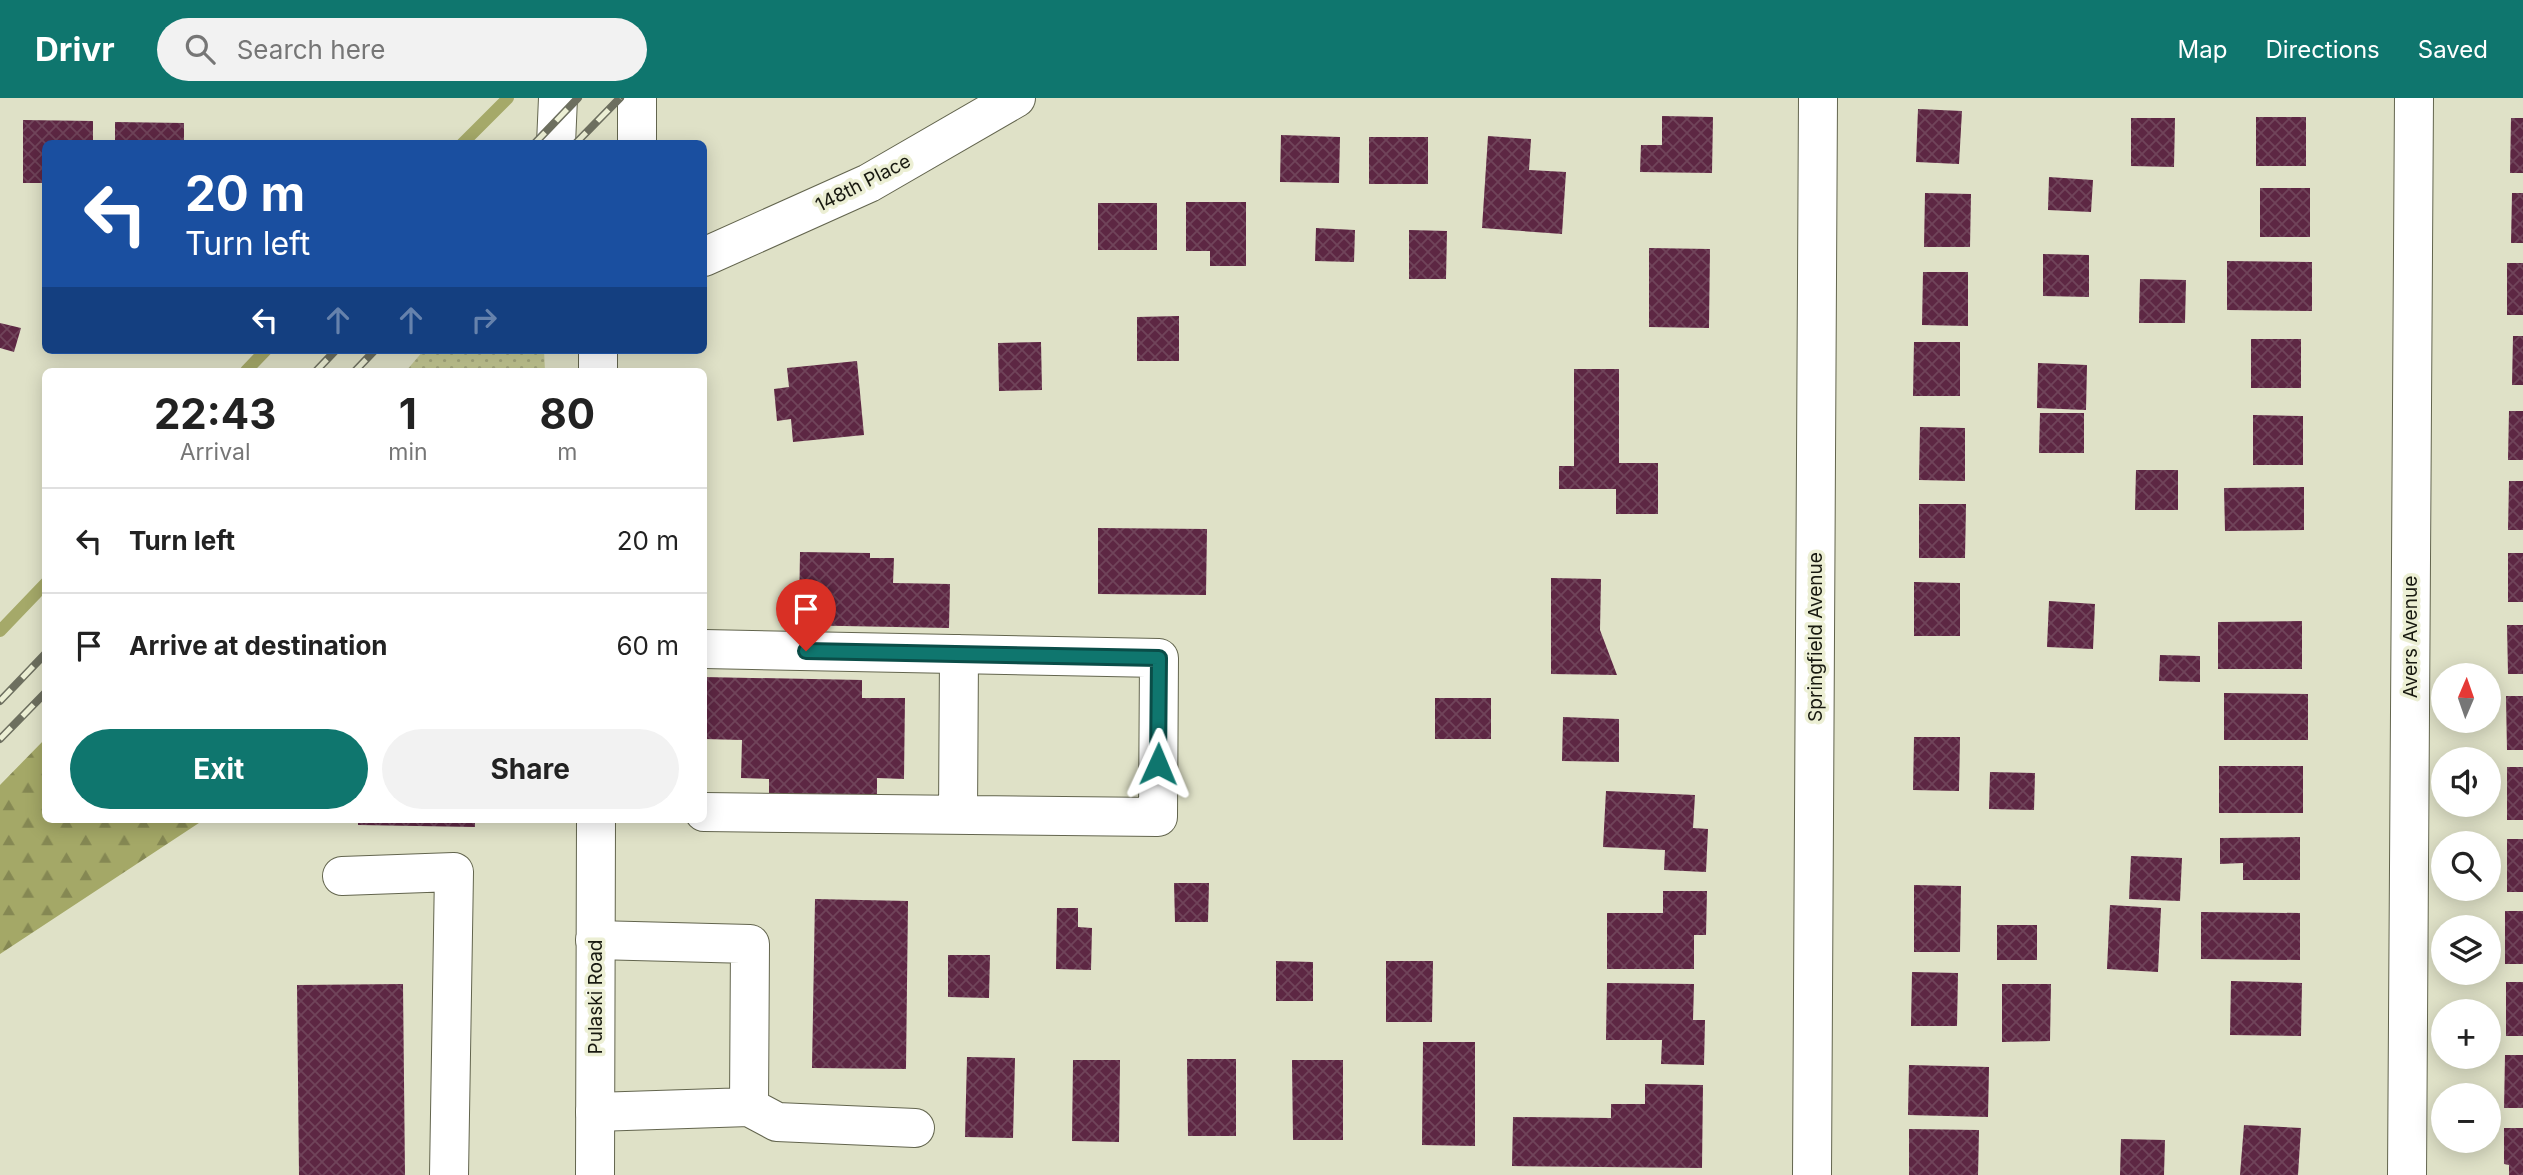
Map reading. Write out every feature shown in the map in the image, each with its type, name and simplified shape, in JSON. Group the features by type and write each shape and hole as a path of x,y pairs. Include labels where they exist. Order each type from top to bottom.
{"street":[{"path":"556,140 558,98"},
{"path":"637,98 637,140"},
{"name":"148th Place","path":"707,256 869,183 1016,98"},
{"name":"Springfield Avenue","path":"1812,1175 1818,98"},
{"name":"Avers Avenue","path":"2407,1175 2414,98"},
{"path":"707,649 1159,658 1158,817 707,812"},
{"path":"958,815 959,654"},
{"name":"Pulaski Road","path":"594,1175 596,823"},
{"path":"342,876 454,872 449,1175"},
{"path":"595,940 750,944 749,1107"},
{"path":"595,1112 749,1107 777,1122 915,1128"}],"green space":[{"path":"421,354 544,354 545,368 409,368"},
{"path":"42,742 42,823 199,823 0,954 0,785"}],"building":[{"path":"1918,109 1962,111 1959,164 1916,162"},
{"path":"1662,116 1713,117 1712,173 1640,172 1641,145 1662,145"},
{"path":"2256,117 2306,117 2306,166 2256,166"},
{"path":"2131,118 2175,118 2174,167 2131,166"},
{"path":"2511,118 2523,118 2523,173 2510,173"},
{"path":"23,120 93,121 93,140 42,140 42,183 23,183"},
{"path":"115,122 184,123 184,140 115,140"},
{"path":"1281,135 1340,137 1339,183 1280,182"},
{"path":"1488,136 1531,139 1529,170 1566,172 1562,234 1482,228"},
{"path":"1369,137 1428,137 1428,184 1369,184"},
{"path":"2049,177 2093,180 2091,212 2048,210"},
{"path":"2260,188 2310,188 2310,237 2260,237"},
{"path":"1925,193 1971,194 1970,247 1924,247"},
{"path":"2512,193 2523,193 2523,243 2511,243"},
{"path":"1186,202 1246,202 1246,266 1210,266 1210,251 1186,251"},
{"path":"1098,203 1157,203 1157,250 1098,250"},
{"path":"1316,228 1355,230 1354,262 1315,261"},
{"path":"1409,230 1447,231 1446,279 1409,279"},
{"path":"1649,248 1710,249 1709,328 1649,327"},
{"path":"2043,254 2089,255 2089,297 2043,296"},
{"path":"2227,261 2312,262 2312,311 2227,310"},
{"path":"2507,263 2523,263 2523,315 2507,315"},
{"path":"1923,272 1968,272 1968,326 1922,325"},
{"path":"2140,279 2186,280 2185,323 2139,323"},
{"path":"1179,316 1179,361 1137,361 1137,317"},
{"path":"0,323 21,328 14,352 0,348"},
{"path":"2513,336 2523,336 2523,385 2512,385"},
{"path":"2251,339 2301,339 2301,388 2251,388"},
{"path":"1041,342 1042,390 999,391 998,343"},
{"path":"1914,342 1960,342 1960,396 1913,396"},
{"path":"857,361 864,435 793,442 791,419 777,421 774,389 789,387 787,368"},
{"path":"2038,363 2087,365 2086,410 2037,408"},
{"path":"1574,369 1619,369 1619,463 1658,463 1658,514 1616,514 1616,489 1559,489 1559,466 1574,466"},
{"path":"2509,411 2523,411 2523,460 2508,460"},
{"path":"2040,413 2084,413 2084,453 2039,453"},
{"path":"2253,415 2303,416 2303,465 2253,465"},
{"path":"1920,427 1965,428 1965,481 1919,480"},
{"path":"2136,470 2178,470 2178,510 2135,510"},
{"path":"2509,481 2523,481 2523,530 2508,530"},
{"path":"2304,487 2304,530 2225,531 2224,488"},
{"path":"1919,504 1966,504 1965,558 1919,558"},
{"path":"1098,528 1207,529 1206,595 1098,594"},
{"path":"800,552 870,553 870,558 894,558 893,583 950,584 949,628 790,625 790,611 799,611"},
{"path":"2508,553 2523,553 2523,602 2508,602"},
{"path":"1551,578 1601,579 1600,630 1617,675 1551,674"},
{"path":"1914,582 1960,583 1960,636 1914,636"},
{"path":"2049,601 2095,604 2093,649 2047,647"},
{"path":"2302,621 2302,669 2218,669 2218,622"},
{"path":"2507,625 2523,625 2523,674 2508,674"},
{"path":"2160,655 2200,656 2200,682 2159,681"},
{"path":"707,677 862,680 862,698 905,698 904,779 877,778 877,803 769,802 769,779 741,778 742,740 707,739"},
{"path":"2224,693 2308,694 2308,740 2224,740"},
{"path":"2506,696 2523,696 2523,750 2507,750"},
{"path":"1435,698 1491,698 1491,739 1435,739"},
{"path":"1563,717 1619,719 1619,762 1562,761"},
{"path":"1914,737 1960,737 1959,791 1913,790"},
{"path":"2219,766 2303,766 2303,813 2219,813"},
{"path":"2507,767 2523,767 2523,820 2507,820"},
{"path":"1990,772 2035,773 2034,810 1989,809"},
{"path":"1606,791 1695,795 1693,828 1708,829 1706,872 1664,870 1665,850 1603,847"},
{"path":"475,823 475,827 358,825"},
{"path":"2300,837 2300,880 2243,880 2243,863 2220,864 2220,838"},
{"path":"2507,839 2523,839 2523,892 2507,892"},
{"path":"2131,856 2182,858 2180,901 2129,899"},
{"path":"1174,883 1209,883 1208,922 1175,922"},
{"path":"1914,885 1961,886 1960,952 1914,952"},
{"path":"1663,891 1707,891 1706,935 1694,935 1694,969 1607,969 1607,913 1663,913"},
{"path":"815,899 908,901 906,1069 812,1068"},
{"path":"2110,905 2161,908 2158,972 2107,969"},
{"path":"1057,908 1078,908 1078,927 1092,928 1091,970 1056,969"},
{"path":"2505,911 2523,911 2523,964 2505,964"},
{"path":"2201,912 2300,913 2300,960 2201,959"},
{"path":"1997,925 2037,925 2037,960 1997,960"},
{"path":"948,955 990,955 989,998 948,997"},
{"path":"1276,961 1313,962 1313,1001 1276,1001"},
{"path":"1386,961 1433,961 1432,1022 1386,1022"},
{"path":"1912,972 1958,973 1957,1026 1911,1026"},
{"path":"2231,981 2302,983 2301,1036 2230,1035"},
{"path":"2506,982 2523,982 2523,1036 2506,1036"},
{"path":"1607,983 1694,984 1693,1020 1705,1020 1704,1065 1661,1064 1662,1040 1606,1040"},
{"path":"403,984 405,1175 299,1175 297,985"},
{"path":"2002,984 2051,984 2050,1041 2002,1042"},
{"path":"1423,1042 1475,1042 1475,1146 1422,1145"},
{"path":"2505,1055 2523,1055 2523,1108 2504,1108"},
{"path":"967,1057 1015,1058 1013,1138 965,1137"},
{"path":"1187,1059 1236,1059 1236,1136 1188,1136"},
{"path":"1073,1060 1120,1060 1119,1142 1072,1141"},
{"path":"1292,1060 1343,1060 1343,1140 1293,1140"},
{"path":"1909,1065 1989,1067 1988,1117 1908,1115"},
{"path":"1645,1084 1703,1085 1702,1168 1512,1166 1513,1117 1611,1118 1611,1104 1645,1104"},
{"path":"2244,1125 2301,1128 2298,1175 2240,1175"},
{"path":"2504,1128 2523,1128 2523,1175 2509,1175 2509,1165 2504,1164"},
{"path":"1909,1129 1979,1130 1978,1175 1909,1175"},
{"path":"2121,1139 2165,1140 2164,1175 2120,1175"}],"waterway":[{"path":"466,140 508,98"},
{"path":"249,368 262,354"},
{"path":"0,631 42,587"}],"railway":[{"path":"538,140 578,98"},
{"path":"579,140 620,98"},
{"path":"319,368 332,354"},
{"path":"358,368 371,354"},
{"path":"0,701 42,657"},
{"path":"0,739 42,696"}],"route":[{"path":"806,651 1159,658 1158,764"}]}
